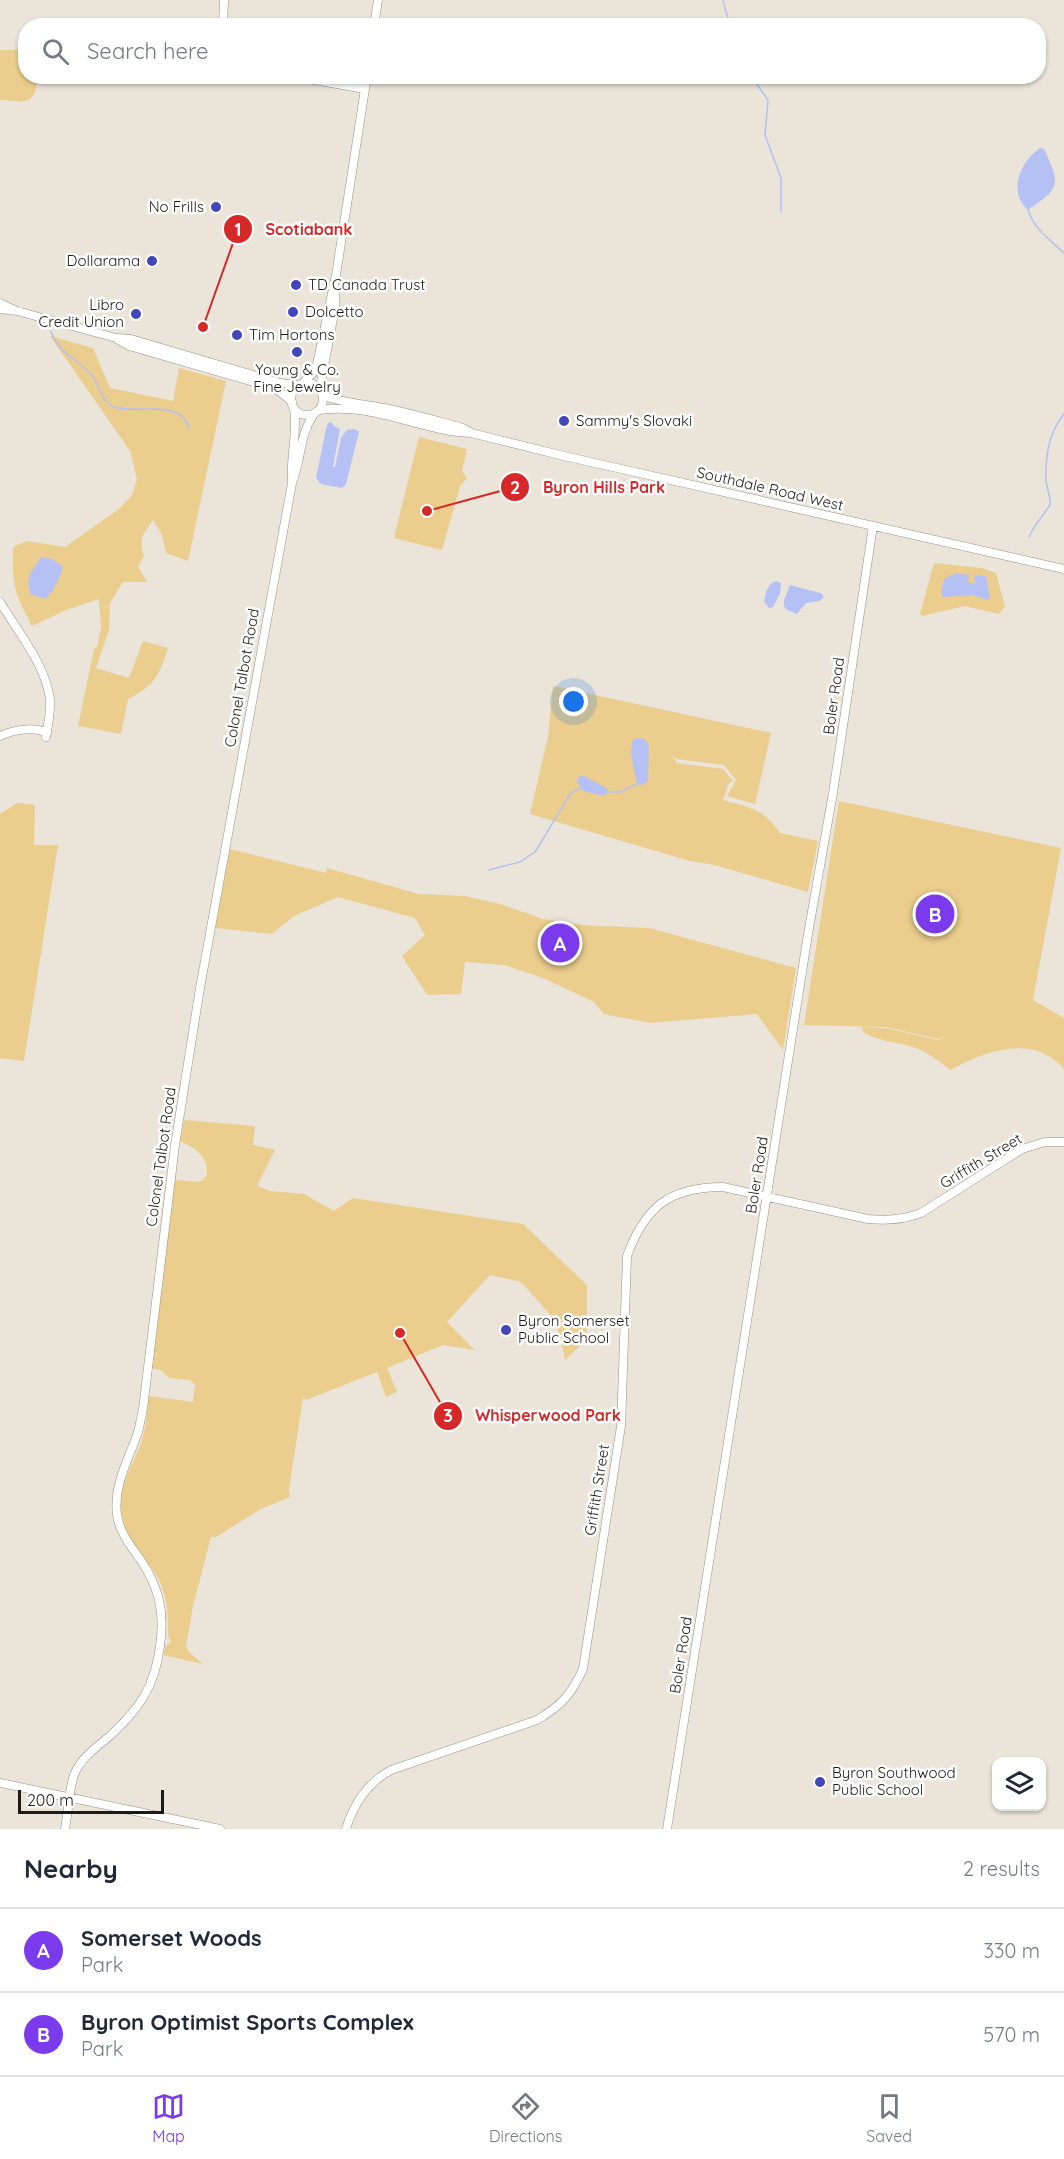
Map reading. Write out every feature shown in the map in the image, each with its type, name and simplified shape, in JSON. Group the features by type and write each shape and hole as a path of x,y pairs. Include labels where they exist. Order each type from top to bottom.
{"main road":[{"path":"223,18 224,0"},
{"path":"375,18 378,0"},
{"path":"336,84 364,89"},
{"path":"293,405 292,393 313,373 317,364 336,275 365,84"},
{"path":"116,338 129,346 268,386 280,392 303,414 316,412 324,401 321,382 335,308 336,275"},
{"path":"0,303 17,311"},
{"path":"0,309 17,311 116,338 131,339 280,383 313,383 323,394"},
{"name":"Southdale Road West","path":"323,394 346,403 384,408 463,428 471,433"},
{"name":"Colonel Talbot Road","path":"292,483 291,470 296,434 293,405"},
{"name":"Southdale Road West","path":"316,412 333,408 407,419 1064,569"},
{"name":"Colonel Talbot Road","path":"65,1829 74,1775 87,1755 139,1707 154,1678 160,1645 162,1619 159,1596 150,1575 126,1542 118,1517 117,1504 120,1481 138,1431 142,1409 175,1145 200,988 292,483 298,469 305,425 316,412"},
{"name":"Boler Road","path":"667,1829 808,934 833,794 873,526"},
{"path":"0,602 40,667 50,701 47,735 40,730 25,730 0,736"},
{"name":"Griffith Street","path":"346,1829 356,1804 368,1787 380,1776 391,1770 537,1720 554,1710 566,1699 583,1669 621,1426 627,1256 633,1239 646,1217 662,1203 686,1190 723,1187 868,1219 885,1221 904,1219 921,1213 1022,1149 1045,1142 1064,1142"},
{"path":"0,1783 220,1829"}],"shaded area":[{"path":"0,50 18,50 18,84 37,84 34,93 28,100 0,100"},
{"path":"50,336 93,348 110,388 173,401 179,368 226,381 188,561 166,553 162,535 153,520 142,537 141,545 144,556 138,567 147,582 123,582 110,603 109,630 96,668 129,678 143,641 168,648 162,666 150,685 128,699 121,734 78,726 94,649 97,647 101,628 99,599 66,610 32,626 15,588 13,547 27,541 65,547 119,509 132,495 137,479 130,451"},
{"path":"419,437 467,449 462,471 467,478 460,486 442,550 394,538"},
{"path":"934,563 982,568 996,573 1005,606 999,614 965,606 922,616 920,614"},
{"path":"553,686 771,733 755,804 727,796 736,780 724,765 677,759 672,756 677,763 723,769 733,781 729,783 723,800 748,807 762,814 780,833 818,841 808,892 714,865 690,861 530,814 548,737"},
{"path":"839,801 1061,848 1033,1000 1064,1018 1064,1069 1052,1058 1038,1051 1024,1048 994,1052 950,1070 923,1051 877,1038 863,1032 862,1027 886,1028 937,1040 948,1037 937,1039 886,1027 804,1025"},
{"path":"17,803 35,805 34,845 58,845 24,1061 0,1058 0,814"},
{"path":"230,849 326,873 327,868 419,894 465,896 500,904 543,919 582,925 649,928 796,968 783,1050 757,1014 651,1023 608,1015 604,1014 594,1002 543,978 504,965 465,962 461,994 427,995 402,956 425,935 415,918 338,897 294,916 272,934 215,928"},
{"path":"184,1120 255,1126 253,1145 275,1150 257,1186 271,1191 304,1194 334,1211 353,1198 523,1224 587,1285 587,1339 565,1360 561,1338 553,1318 521,1282 490,1275 447,1322 475,1350 443,1345 387,1368 397,1392 386,1397 377,1372 306,1400 303,1398 289,1489 290,1497 261,1509 216,1537 211,1537 193,1606 186,1646 189,1652 203,1664 163,1655 166,1646 171,1642 168,1636 166,1599 154,1571 125,1528 121,1506 124,1484 144,1432 149,1396 193,1402 195,1384 189,1380 169,1378 161,1370 152,1368 175,1180 200,1182 207,1176 204,1158 196,1150 180,1141"}],"water":[{"path":"1040,148 1044,149 1050,161 1055,178 1054,185 1052,191 1028,210 1018,194 1019,177 1027,160"},
{"path":"331,422 340,429 333,467 335,467 341,438 347,430 355,429 359,432 346,484 342,488 321,484 316,478 326,429 328,423"},
{"path":"41,557 52,559 63,567 56,584 45,599 30,594 28,582 30,574"},
{"path":"956,573 970,575 967,581 974,584 975,575 986,576 990,597 988,600 972,595 943,597 941,593 944,579"},
{"path":"777,581 781,583 780,594 773,607 769,608 764,602 766,592 771,584"},
{"path":"790,585 820,593 823,598 806,603 797,614 787,610 784,606"},
{"path":"636,738 646,740 649,746 648,781 642,785 637,784 631,755 632,742"},
{"path":"579,776 584,776 608,789 604,796 583,791 577,782"}],"waterway":[{"path":"723,0 728,18"},
{"path":"757,84 768,100 765,135 781,178 781,212"},
{"path":"1028,210 1039,229 1064,253"},
{"path":"51,331 58,345 91,374 109,404 123,409 167,410 184,419 189,428"},
{"path":"1029,537 1050,505 1046,481 1047,454 1051,437 1064,414"},
{"path":"605,792 620,792 637,784"},
{"path":"489,870 520,862 535,852 571,793 580,788"}],"place":[{"name":"No Frills","path":"216,207"},
{"name":"Dollarama","path":"152,261"},
{"name":"TD Canada Trust","path":"296,285"},
{"name":"Dolcetto","path":"293,312"},
{"name":"Libro Credit Union","path":"136,314"},
{"name":"Scotiabank","path":"203,327"},
{"name":"Tim Hortons","path":"237,335"},
{"name":"Young & Co. Fine Jewelry","path":"297,352"},
{"name":"Sammy's Slovaki","path":"564,421"},
{"name":"Byron Hills Park","path":"427,511"},
{"name":"Byron Optimist Sports Complex","path":"935,914"},
{"name":"Somerset Woods","path":"560,943"},
{"name":"Byron Somerset Public School","path":"506,1330"},
{"name":"Whisperwood Park","path":"400,1333"},
{"name":"Byron Southwood Public School","path":"820,1782"}]}
